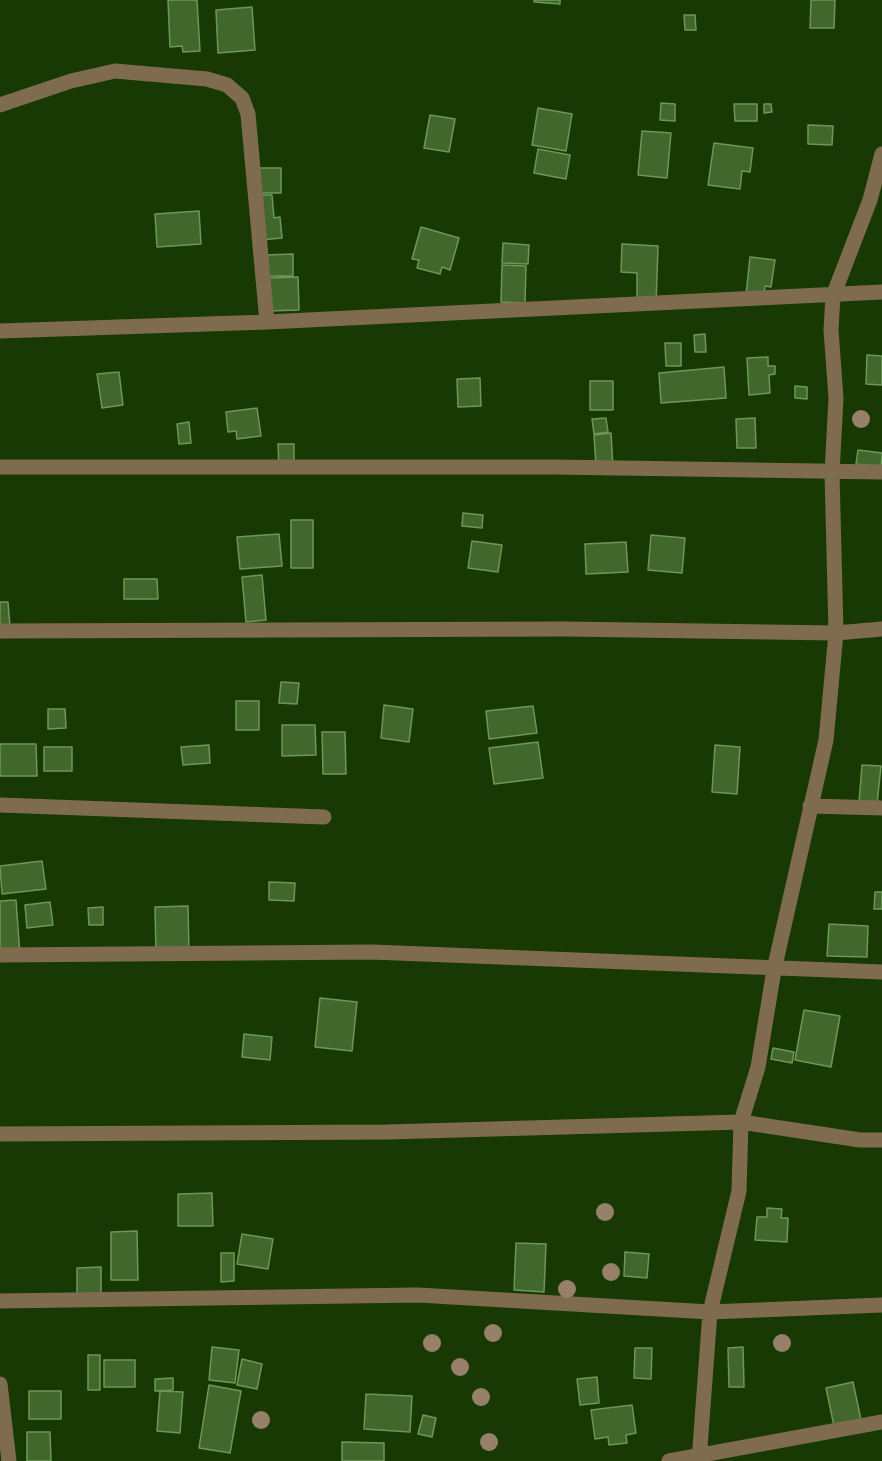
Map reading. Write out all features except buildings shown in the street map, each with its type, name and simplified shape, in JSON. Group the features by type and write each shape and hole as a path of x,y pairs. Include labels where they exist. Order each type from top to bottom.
{"street":[{"path":"0,105 71,81 115,70 207,79 227,85 242,98 248,114 267,322"},
{"path":"699,1458 710,1312 739,1191 741,1122 758,1067 774,970 826,740 836,633 832,473 836,398 831,330 833,296 870,200 882,154"},
{"path":"0,331 267,322 882,292"},
{"path":"0,467 554,467 882,472"},
{"path":"0,631 565,629 836,633 882,629"},
{"path":"0,805 324,817"},
{"path":"810,806 882,808"},
{"path":"0,955 372,952 774,970 882,972"},
{"path":"0,1134 387,1132 741,1122 860,1140 882,1140"},
{"path":"0,1301 418,1295 710,1312 882,1305"},
{"path":"0,1384 10,1460"},
{"path":"669,1461 699,1458 882,1422"}]}
